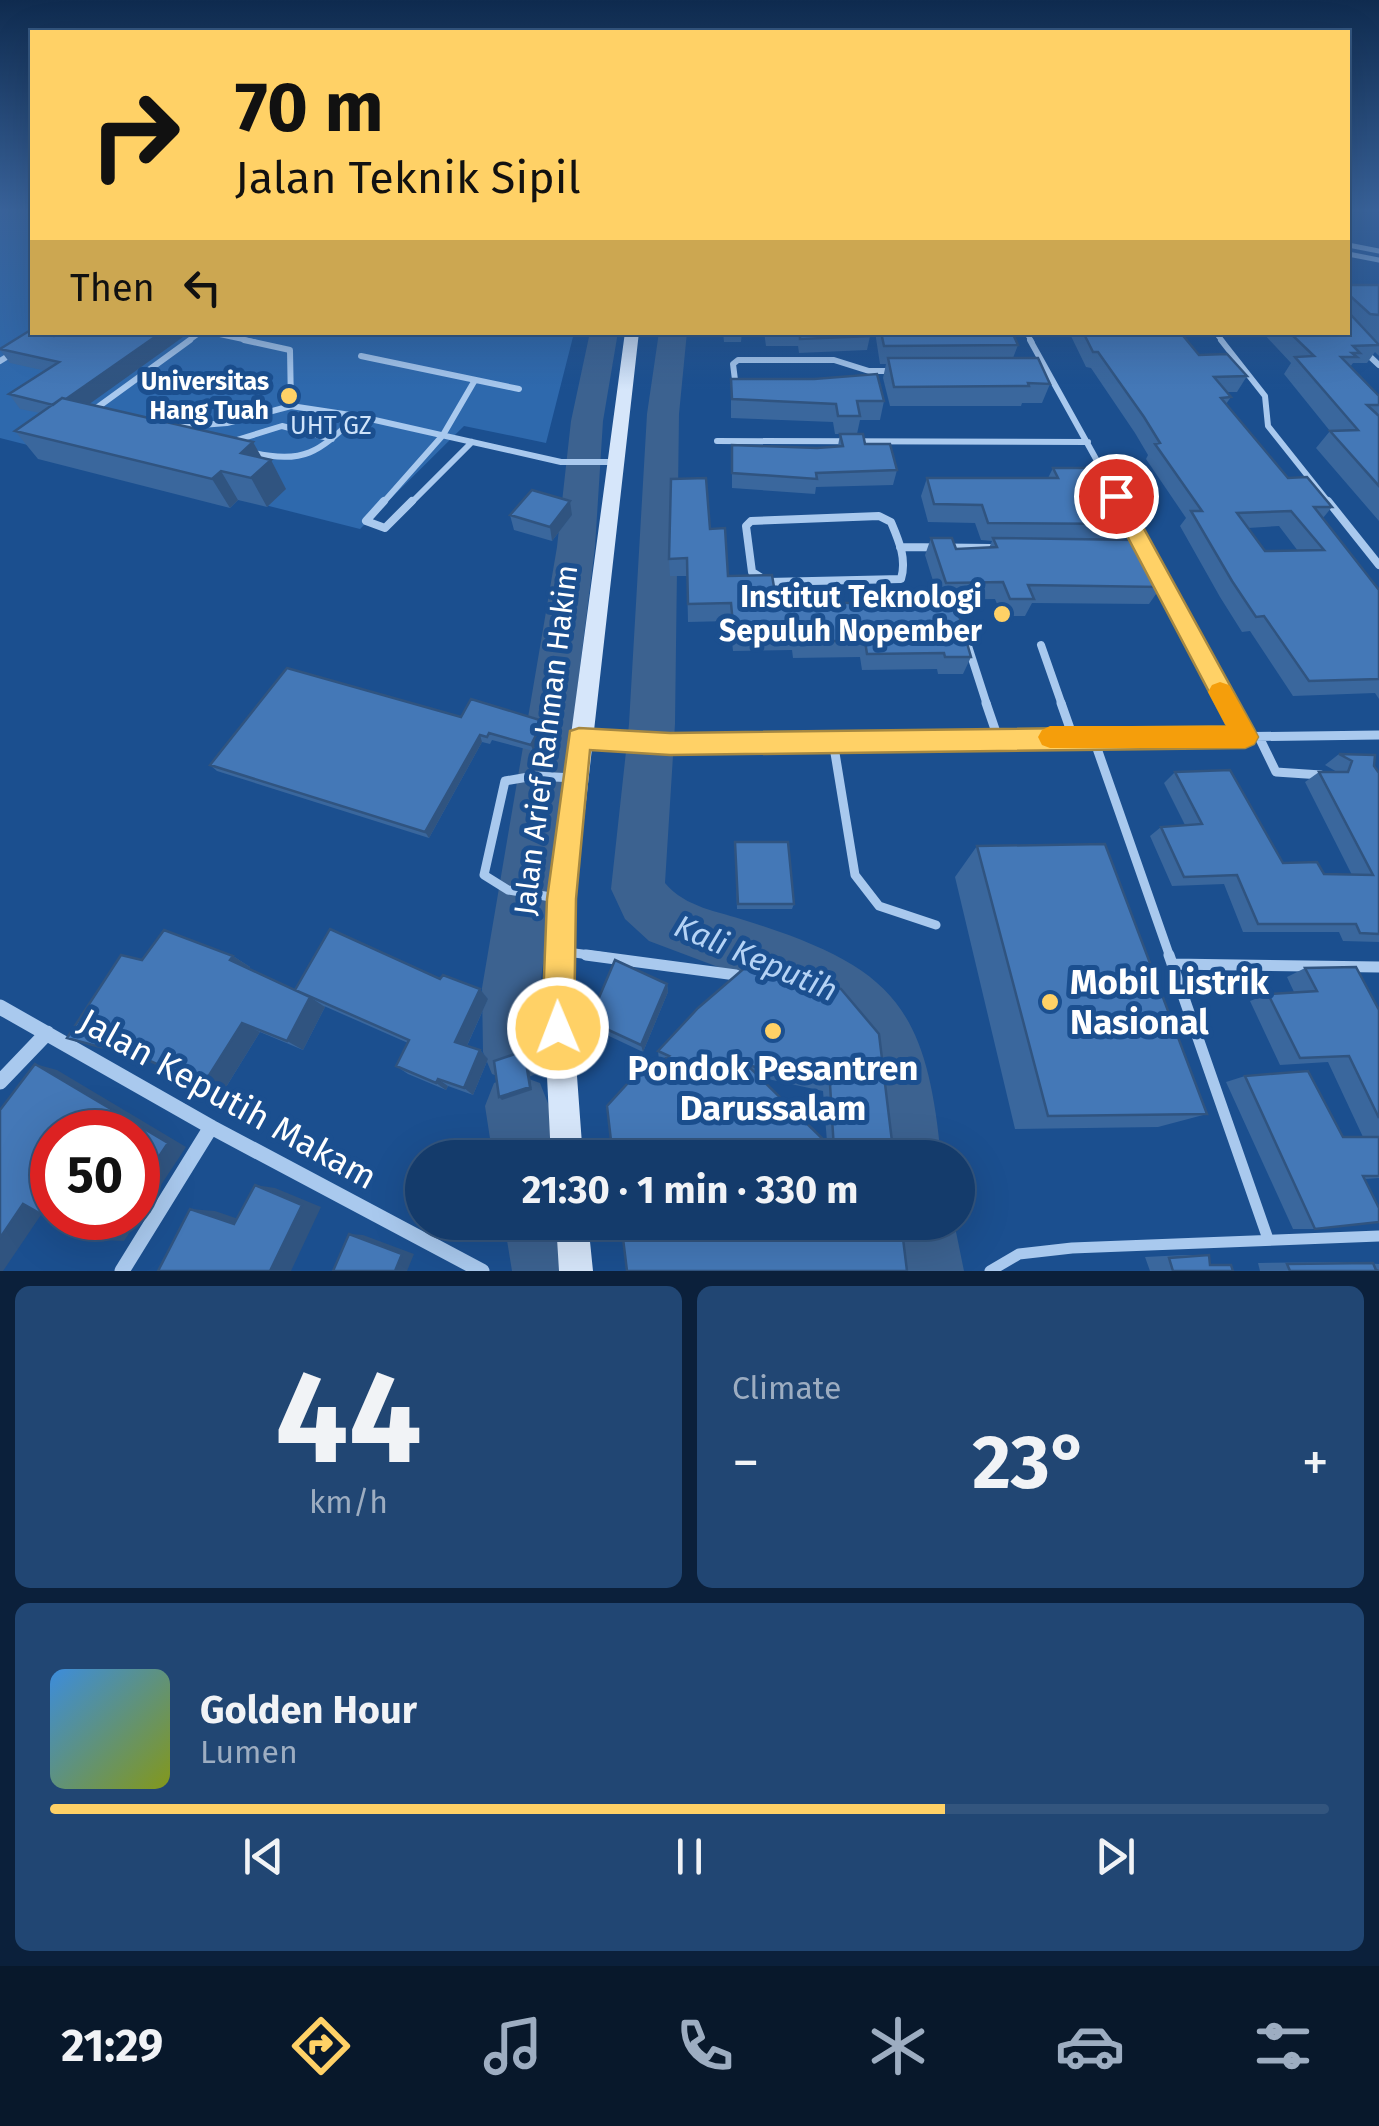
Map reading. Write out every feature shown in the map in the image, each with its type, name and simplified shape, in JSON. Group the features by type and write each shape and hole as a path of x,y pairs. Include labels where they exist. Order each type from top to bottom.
{"main road":[{"name":"Jalan Arief Rahman Hakim","path":"565,1140 558,950 548,897 564,778 579,739 632,335"},
{"path":"573,1240 576,1271"}],"street":[{"name":"Jalan Keputih Makam","path":"0,1007 211,1128 482,1271"},
{"path":"0,1082 47,1034"},
{"path":"122,1271 211,1128"}],"lane":[{"path":"89,420 89,414 201,335"},
{"path":"219,335 290,350 291,406"},
{"path":"1028,335 1112,488"},
{"path":"1217,335 1265,396 1268,426 1379,565"},
{"path":"1357,344 1379,365"},
{"path":"0,361 16,352"},
{"path":"361,356 520,389"},
{"path":"759,384 737,383 734,361 834,360 869,371 908,371"},
{"path":"1028,370 1048,370"},
{"path":"856,379 869,371"},
{"path":"472,442 385,528 366,521 443,435 475,380"},
{"path":"168,428 227,423 291,406 358,416 568,462 615,462"},
{"path":"332,438 282,426 234,438 227,444 292,462 303,459 332,438 358,416"},
{"path":"716,441 1088,442"},
{"path":"1120,504 1245,737"},
{"path":"879,516 892,522 900,547 905,572 898,580 764,582 752,572 746,526 755,520 879,516"},
{"path":"900,547 994,548"},
{"path":"1125,550 1144,550"},
{"path":"1041,644 1074,737"},
{"path":"968,646 998,738"},
{"path":"579,739 664,744 1379,735"},
{"path":"1259,736 1276,772 1330,775"},
{"path":"1093,737 1268,1239"},
{"path":"833,741 855,875 878,906 936,925"},
{"path":"548,897 494,885 484,875 505,780 534,776 564,778"},
{"path":"558,950 736,975"},
{"path":"1172,964 1379,968"},
{"path":"1347,967 1355,982"},
{"path":"990,1271 1018,1254 1379,1236"}],"green space":[{"name":"UHT GZ","path":"0,271 30,271 30,335 573,335 546,443 464,426 360,529 0,438"}],"building":[{"path":"1350,285 1379,285 1379,315 1370,314 1350,296"},
{"path":"1350,315 1379,345 1353,346 1360,353 1352,353 1357,357 1341,357 1379,396 1379,405 1367,405 1379,416 1379,486 1330,431 1358,430 1295,357 1314,356 1292,335 1350,335"},
{"path":"29,331 30,335 54,336 158,335 53,405 9,394 59,362 0,349"},
{"path":"800,335 870,336 800,339"},
{"path":"882,335 1013,335 1018,345 884,346"},
{"path":"1084,335 1182,335 1199,355 1227,354 1247,376 1214,377 1231,397 1221,398 1288,478 1307,477 1332,507 1314,507 1379,590 1379,679 1309,681 1264,616 1256,617 1232,581 1191,511 1202,511 1098,352 1093,352","holes":["1291,511 1324,550 1265,551 1237,513"]},
{"path":"888,358 1038,358 1050,384 894,387"},
{"path":"877,374 884,401 857,401 860,416 838,416 836,404 732,399 731,379"},
{"path":"62,398 253,442 241,453 271,460 251,478 221,471 212,479 15,431"},
{"path":"840,434 863,434 865,444 890,444 897,470 816,473 817,479 732,473 732,445 843,446"},
{"path":"1053,468 1110,468 1136,518 1126,518 1129,524 988,523 982,505 934,504 927,478 1058,478"},
{"path":"706,478 710,529 725,528 728,576 772,575 774,587 803,587 805,603 857,603 856,596 895,596 897,606 956,605 971,657 945,657 944,653 867,654 865,641 796,641 795,633 734,635 731,603 688,604 687,558 669,559 671,479"},
{"path":"532,490 570,501 550,527 510,515"},
{"path":"931,538 952,538 956,549 997,547 993,538 1137,540 1161,587 1028,585 1034,599 1010,599 1003,582 946,583"},
{"path":"287,668 461,717 471,699 543,721 531,745 489,733 487,737 480,735 425,832 210,765"},
{"path":"1339,754 1375,755 1374,766 1379,773 1379,934 1360,933 1356,924 1258,924 1237,875 1184,877 1161,827 1202,824 1175,772 1230,770 1283,863 1317,862 1324,874 1373,875 1319,772 1348,772 1352,761"},
{"path":"735,842 788,842 794,904 738,904"},
{"name":"Mobil Listrik Nasional","path":"1105,844 1207,1114 1048,1116 977,846"},
{"path":"330,929 440,979 443,975 480,989 455,1042 480,1050 464,1088 438,1079 436,1083 396,1066 409,1040 295,990"},
{"path":"164,930 233,956 230,960 310,997 287,1041 242,1023 203,1085 148,1060 67,1038 121,955 142,960"},
{"path":"755,959 841,989 879,1034 892,1140 833,1140 830,1084 747,1065 824,1140 611,1140 607,1106 628,1083 669,1056 658,1051 698,1008"},
{"path":"615,960 667,984 641,1045 589,1021"},
{"path":"1356,967 1379,1010 1379,1118 1349,1056 1300,1058 1268,994 1317,991 1305,968"},
{"path":"524,1051 530,1087 499,1097 494,1061"},
{"path":"35,1064 112,1110 30,1110 30,1208 23,1204 0,1238 0,1110"},
{"path":"1308,1071 1343,1137 1379,1137 1379,1176 1363,1176 1379,1208 1379,1222 1315,1229 1245,1076"},
{"path":"160,1138 168,1143 160,1155"},
{"path":"255,1185 302,1205 270,1271 158,1271 190,1209 234,1224"},
{"path":"349,1234 402,1254 395,1271 333,1271"},
{"path":"623,1240 903,1240 907,1271 627,1271"},
{"path":"1209,1255 1210,1265 1231,1265 1233,1271 1173,1271 1169,1258"},
{"path":"1373,1263 1379,1271 1290,1271 1287,1264"}],"waterway":[{"name":"Kali Keputih","path":"514,1052 511,988 576,547 587,421 603,335"},
{"name":"Kali Keputih","path":"673,335 663,414 652,724 638,889 651,908 668,922 802,970 866,1009 878,1024 892,1055 904,1106 907,1140"},
{"path":"517,1106 523,1140"},
{"path":"541,1240 547,1269"},
{"name":"Kali Keputih","path":"922,1240 928,1271"}],"slow traffic":[{"path":"1050,737 1245,737 1220,692"}],"place":[{"name":"Universitas Hang Tuah","path":"289,396"},
{"name":"Institut Teknologi Sepuluh Nopember","path":"1002,614"},
{"name":"Mobil Listrik Nasional","path":"1050,1002"},
{"name":"Pondok Pesantren Darussalam","path":"773,1031"}],"route":[{"path":"558,1028 562,899 579,739 670,744 1245,737 1116,496"}]}
